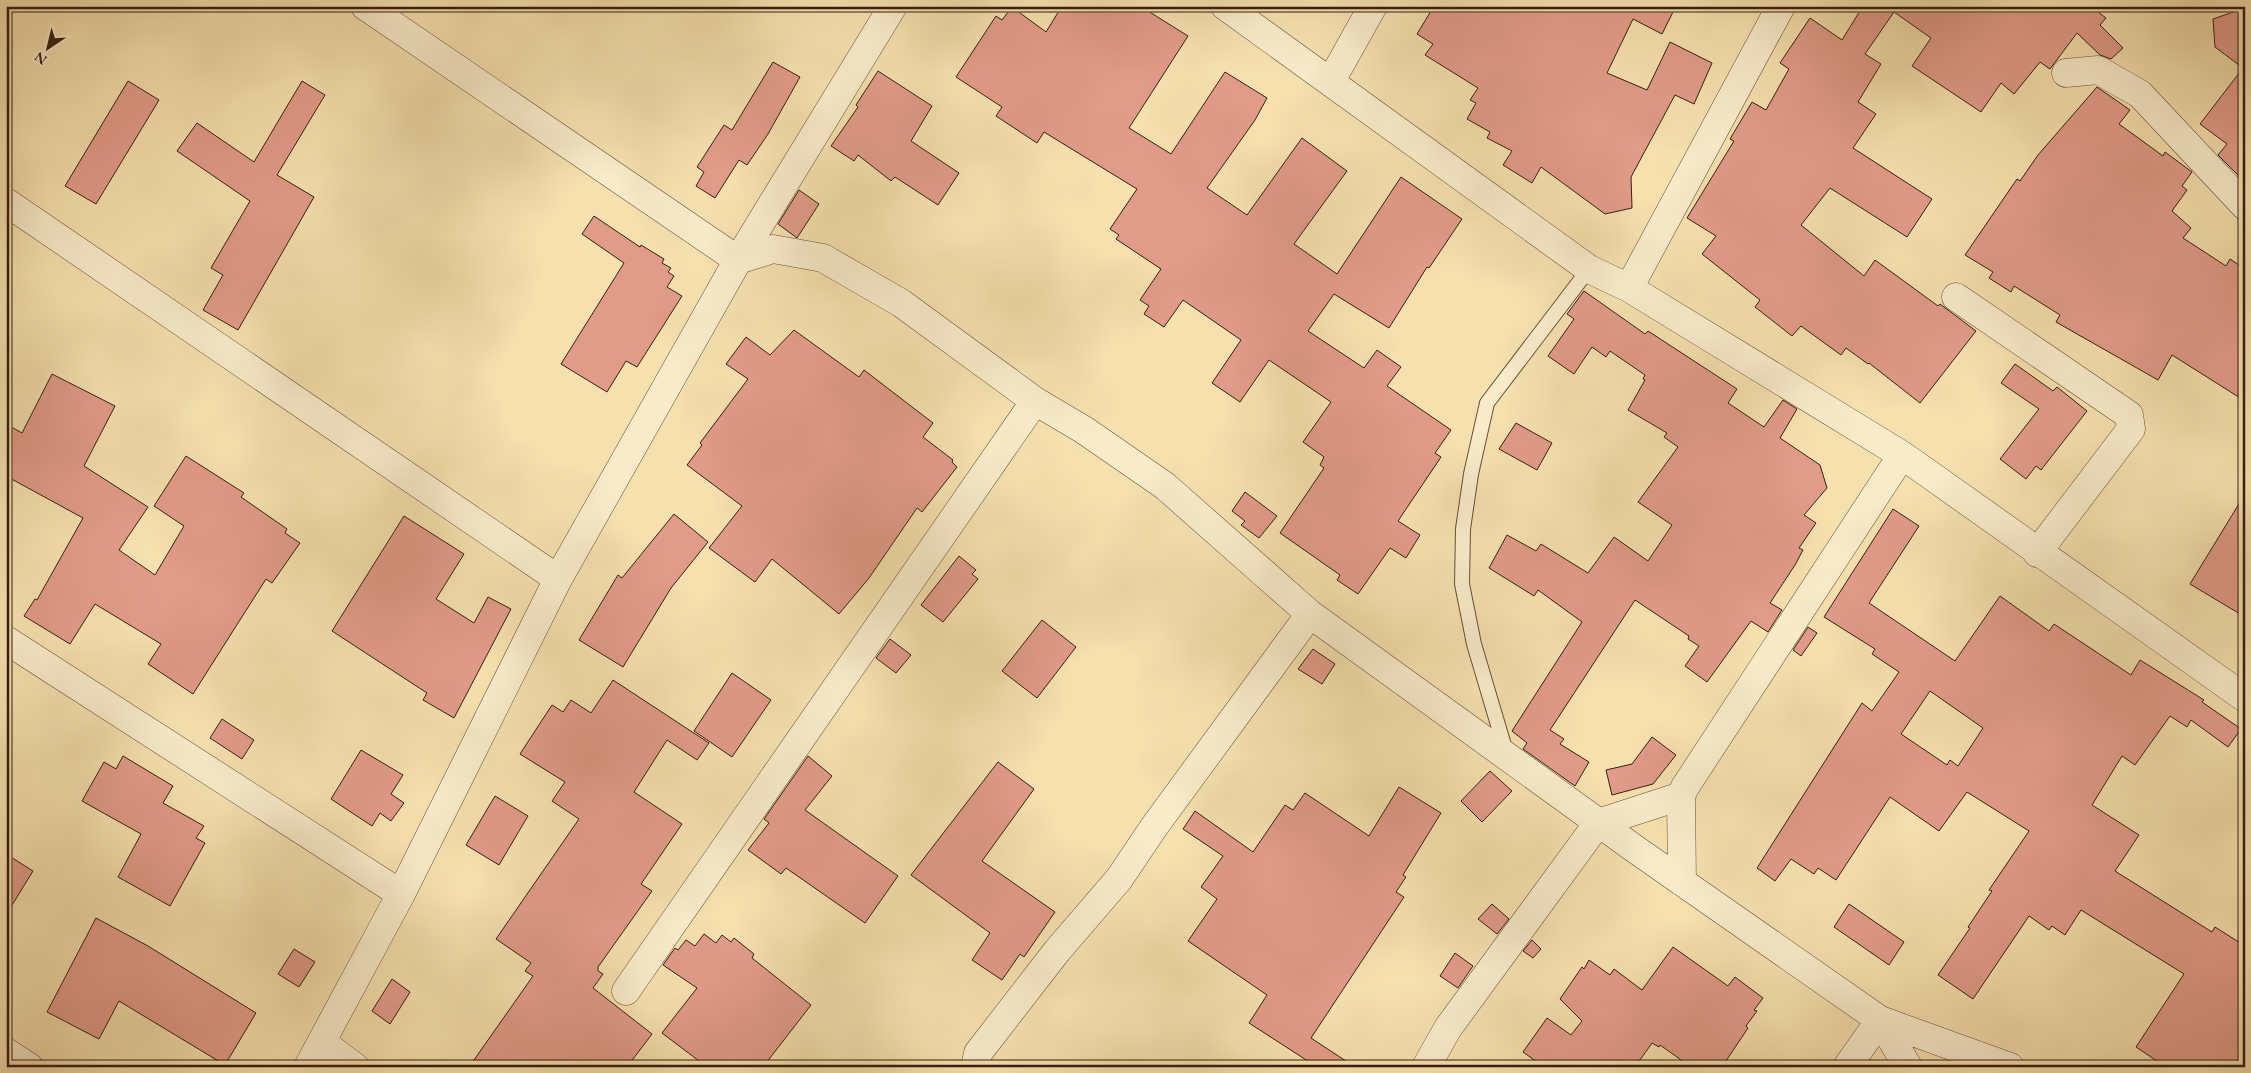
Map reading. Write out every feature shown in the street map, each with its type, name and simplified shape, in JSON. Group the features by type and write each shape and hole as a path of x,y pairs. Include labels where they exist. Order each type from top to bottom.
{"street":[{"path":"365,6 738,260"},
{"path":"308,1067 323,1043 401,894 558,579 738,260 892,6"},
{"path":"1226,6 1589,269 1629,288 1902,455 2245,698"},
{"path":"1331,81 1373,6"},
{"path":"1629,288 1781,6"},
{"path":"2066,73 2098,70 2140,94 2245,206"},
{"path":"6,202 558,579"},
{"path":"738,260 773,249 822,258 901,304 1035,401 1084,430 1165,486 1310,614 1598,823 1880,1020 2010,1067"},
{"path":"1956,297 2129,415 2131,429 2037,552"},
{"path":"626,991 1035,401"},
{"path":"1682,882 1681,796 1694,773 1902,455"},
{"path":"974,1067 978,1053 1058,951 1119,879 1154,827 1310,614"},
{"path":"6,640 401,894"},
{"path":"1426,1067 1448,1028 1598,823 1681,796"},
{"path":"1847,1067 1880,1020"},
{"path":"1880,1020 1908,1067"},
{"path":"323,1043 355,1067"},
{"path":"6,1052 29,1067"}],"lane":[{"path":"1507,756 1474,644 1462,584 1463,528 1472,474 1486,402 1589,269"}],"building":[{"path":"1062,6 1140,6 1188,36 1129,128 1171,154 1225,72 1267,98 1255,120 1207,188 1247,215 1302,138 1347,171 1294,244 1337,274 1401,177 1462,219 1429,268 1427,267 1389,328 1334,294 1308,331 1364,368 1377,350 1401,367 1387,386 1451,430 1435,453 1441,457 1398,521 1420,535 1406,558 1390,548 1358,594 1337,580 1340,575 1280,533 1324,468 1320,465 1324,457 1303,442 1331,402 1269,360 1240,402 1212,383 1241,340 1183,300 1164,327 1144,314 1149,306 1140,300 1161,269 1116,239 1119,235 1110,229 1137,189 1044,132 1037,143 996,116 1002,107 956,77 996,16 1002,20 1012,7 1046,32"},
{"path":"1434,6 1676,6 1662,34 1633,19 1607,73 1647,90 1670,42 1712,63 1694,104 1675,95 1631,177 1632,208 1605,214 1541,167 1532,183 1503,165 1512,151 1487,138 1490,132 1467,119 1476,103 1470,100 1478,88 1425,55 1433,44 1417,34"},
{"path":"1863,6 2090,6 2106,18 2100,25 2123,48 2111,59 2100,55 2077,33 2050,69 2040,62 2014,94 2001,83 1981,112 1912,66 1931,38 1894,12 1865,54 1881,64 1858,102 1876,114 1853,148 1932,199 1907,237 1830,188 1801,225 1864,276 1875,260 1976,331 1920,403 1869,363 1846,348 1841,355 1801,326 1792,336 1755,307 1760,300 1702,254 1716,236 1687,218 1734,141 1730,139 1752,102 1766,110 1789,69 1780,63 1810,18 1842,40"},
{"path":"2245,8 2245,182 2218,155 2227,144 2200,124 2243,68 2215,47 2213,19"},
{"path":"773,62 800,77 768,134 747,165 739,160 715,198 696,186 704,172 697,167 724,125 732,130"},
{"path":"878,71 932,106 911,141 959,173 938,205 895,177 891,181 858,155 854,161 831,146 858,107 856,105"},
{"path":"128,81 159,100 96,204 65,186"},
{"path":"302,81 325,95 277,175 314,197 238,330 203,310 223,275 211,268 250,201 177,151 197,123 254,162"},
{"path":"2097,87 2130,110 2119,124 2163,156 2165,152 2192,172 2182,186 2187,190 2172,211 2191,228 2183,238 2226,266 2230,259 2245,269 2245,401 2172,355 2158,380 2056,322 2060,315 2014,286 2011,292 1989,278 1993,272 1965,255 2017,179 2020,181 2038,155"},
{"path":"799,190 819,204 797,238 778,224"},
{"path":"594,216 640,247 641,245 664,259 662,263 671,268 668,272 674,276 667,287 682,296 637,367 626,361 607,392 561,364 624,263 582,234"},
{"path":"1584,291 1645,334 1648,331 1737,389 1728,403 1764,427 1783,400 1797,409 1780,438 1820,465 1827,488 1804,515 1816,523 1799,548 1803,550 1795,565 1770,603 1782,610 1768,632 1751,621 1707,682 1685,666 1699,646 1688,639 1689,636 1635,600 1550,730 1564,739 1560,744 1589,762 1575,786 1523,749 1527,743 1512,731 1582,622 1538,590 1534,596 1489,568 1507,535 1536,551 1541,544 1588,573 1614,537 1648,561 1672,525 1638,502 1678,447 1664,437 1667,433 1628,410 1645,380 1643,379 1645,375 1610,351 1606,357 1592,347 1574,374 1548,356 1574,319 1567,314"},
{"path":"794,330 859,377 864,370 933,423 923,437 953,460 952,462 957,467 922,512 917,508 869,578 839,614 772,559 755,582 709,548 742,506 687,465 702,445 700,443 748,379 726,364 746,337 770,355"},
{"path":"2015,364 2053,391 2057,387 2087,411 2041,470 2036,466 2026,479 2000,459 2039,409 2001,383"},
{"path":"52,374 115,406 84,466 148,507 119,550 155,575 184,526 154,506 186,456 244,493 241,497 287,529 285,533 300,543 272,583 266,579 193,694 148,664 161,644 95,604 70,644 24,616 35,599 37,600 83,518 6,476 6,424 22,433"},
{"path":"1516,423 1552,443 1537,470 1499,449"},
{"path":"1245,492 1277,516 1259,538 1241,525 1245,521 1232,511"},
{"path":"2245,494 2245,617 2190,584"},
{"path":"1893,509 1919,526 1869,603 1955,661 2000,596 2049,631 2054,624 2131,675 2140,660 2204,700 2202,702 2241,729 2228,747 2191,720 2187,727 2170,716 2135,765 2122,756 2092,805 2139,835 2115,871 2212,932 2215,927 2245,946 2245,1050 2234,1067 2166,1067 2136,1047 2184,974 2081,910 2065,935 2052,926 2049,930 2029,916 1973,999 1938,975 1970,928 1968,927 1992,891 1989,890 2029,831 1967,792 1939,831 1890,797 1836,880 1818,868 1814,874 1791,859 1775,881 1757,868 1862,703 1872,711 1899,672 1872,654 1875,649 1824,617","holes":["1930,691 1983,728 1958,766 1950,760 1947,765 1901,734"]},
{"path":"674,514 708,542 671,588 623,667 579,640 618,575 622,578"},
{"path":"404,516 464,554 436,599 474,623 488,597 511,609 454,718 423,700 427,693 332,631"},
{"path":"959,556 976,570 972,574 978,579 943,622 921,605"},
{"path":"1042,620 1076,647 1037,698 1002,671"},
{"path":"1808,627 1817,633 1801,656 1793,650"},
{"path":"890,639 911,655 896,673 876,658"},
{"path":"1313,649 1335,664 1322,684 1298,669"},
{"path":"732,673 771,700 732,757 694,731"},
{"path":"613,680 709,743 697,760 667,740 634,792 682,824 641,884 652,891 598,967 598,971 603,974 593,988 652,1034 627,1067 469,1067 533,976 525,971 531,963 496,939 579,819 552,801 565,782 520,754 552,705 563,712 571,700 591,713"},
{"path":"222,719 254,740 242,759 210,738"},
{"path":"1652,737 1676,755 1653,784 1612,795 1606,770 1632,764"},
{"path":"361,750 403,775 391,794 404,803 391,821 380,813 372,826 331,799"},
{"path":"123,756 173,786 163,803 204,826 196,838 205,843 170,906 118,877 141,834 82,801 104,762 116,769"},
{"path":"808,756 832,776 805,810 898,876 865,923 786,868 781,874 748,850 769,823 764,819"},
{"path":"998,762 1034,789 982,861 1055,912 1024,957 1020,954 1002,980 972,960 990,933 911,875"},
{"path":"1490,771 1512,791 1482,822 1461,801"},
{"path":"1399,787 1441,813 1403,875 1406,877 1396,892 1404,897 1311,1038 1355,1067 1317,1067 1249,1023 1267,995 1188,941 1217,899 1201,887 1223,856 1183,829 1195,811 1253,852 1285,805 1293,810 1305,793 1369,836"},
{"path":"495,796 528,816 499,865 466,845"},
{"path":"6,854 33,871 6,915"},
{"path":"1492,904 1509,919 1497,934 1478,919"},
{"path":"1849,904 1904,942 1889,965 1834,927"},
{"path":"96,918 148,946 256,1013 225,1065 119,1001 99,1039 47,1012"},
{"path":"704,934 716,943 722,935 731,942 734,938 754,954 752,958 811,1005 763,1067 707,1067 662,1033 697,988 663,965 675,948 678,950 686,940 695,946"},
{"path":"1532,940 1541,949 1533,958 1523,951"},
{"path":"1673,947 1728,986 1735,977 1763,998 1754,1010 1757,1011 1746,1026 1748,1028 1722,1067 1691,1067 1660,1045 1659,1047 1652,1043 1635,1067 1544,1067 1523,1052 1547,1018 1571,1035 1582,1021 1560,999 1589,960 1610,975 1614,969 1642,990"},
{"path":"294,949 315,962 299,987 278,974"},
{"path":"1455,953 1473,966 1458,988 1440,976"},
{"path":"392,979 410,992 390,1024 372,1011"}]}
